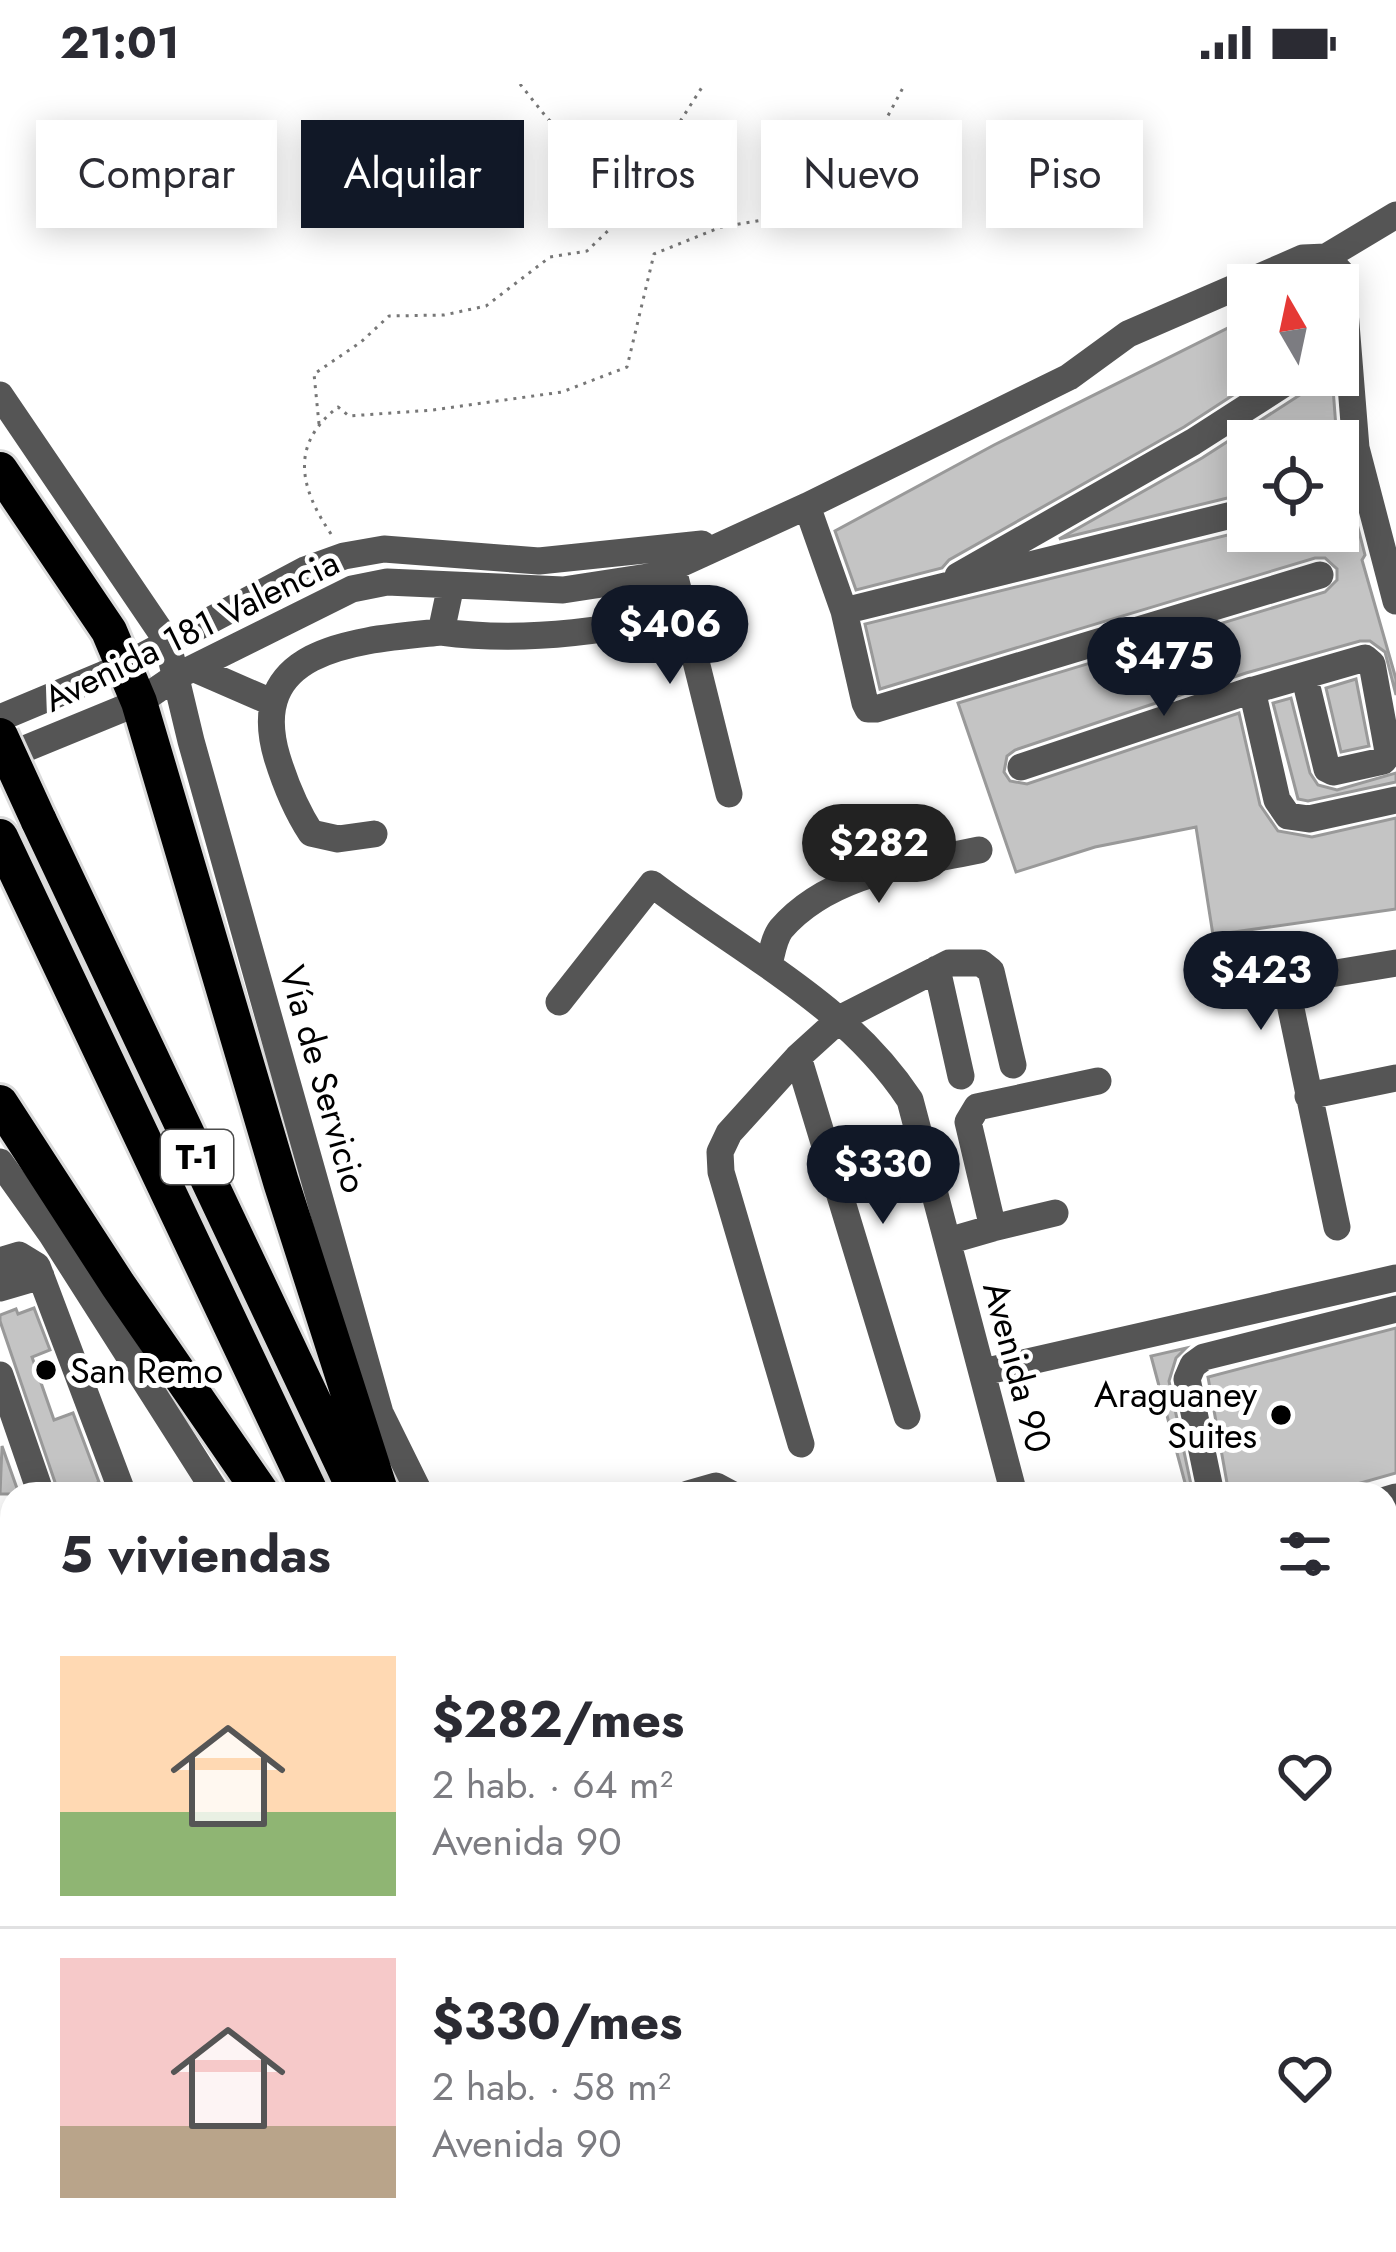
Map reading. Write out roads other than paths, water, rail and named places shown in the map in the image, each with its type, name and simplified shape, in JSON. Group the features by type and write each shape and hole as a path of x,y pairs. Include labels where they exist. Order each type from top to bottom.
{"highway":[{"path":"0,470 109,631 140,702 281,1182 377,1482"},
{"name":"T-1","path":"0,736 351,1482"},
{"name":"T-1","path":"0,837 305,1482"},
{"path":"0,1103 254,1482"}],"street":[{"path":"724,542 1069,377 1128,334 1303,258 1326,257 1396,215"},
{"path":"1326,257 1342,274 1356,448 1390,555 1396,601"},
{"name":"Vía de Servicio","path":"0,395 185,672 198,764 380,1413 414,1482"},
{"path":"928,593 1266,396"},
{"path":"807,506 844,611 868,709 1321,575"},
{"path":"844,611 1227,516"},
{"name":"Avenida 181 Valencia","path":"0,718 124,666 305,570 344,556 384,549 538,561 724,542"},
{"name":"Avenida 181 Valencia","path":"0,759 140,702 185,672 352,589 387,582 563,590 654,576 724,542"},
{"path":"344,556 352,589"},
{"path":"671,565 729,794"},
{"path":"441,632 451,585"},
{"path":"374,834 338,839 310,833 271,734 271,702 285,677 313,658 352,642 441,632 577,635 643,622"},
{"path":"1253,690 1365,658 1372,664 1383,725 1388,754 1383,761 1327,770 1308,691"},
{"path":"185,672 271,702"},
{"path":"1021,767 1252,690 1277,800 1288,816 1309,819 1396,800"},
{"path":"769,964 778,932 823,895 877,872 979,850"},
{"name":"Avenida 90","path":"559,1001 652,884 841,1018 893,1074 910,1100 983,1372 1007,1482"},
{"path":"801,1444 721,1172 720,1152 729,1133 841,1018 937,969 967,960 991,971 1013,1065"},
{"path":"1337,1227 1286,986 1294,980 1396,963"},
{"path":"937,969 961,1076"},
{"path":"798,1057 907,1415"},
{"path":"1308,1096 1396,1078"},
{"path":"993,1228 969,1115 977,1107 1098,1081"},
{"path":"0,1162 52,1234 209,1482"},
{"path":"948,1241 1055,1213"},
{"path":"0,1261 19,1255 29,1258 41,1276 118,1482"},
{"path":"0,1288 41,1276"},
{"path":"983,1372 1396,1278"},
{"path":"1208,1482 1187,1379 1193,1365 1204,1357 1396,1309"},
{"path":"0,1375 37,1482"}],"place":[{"name":"San Remo","path":"46,1370"},
{"name":"Araguaney Suites","path":"1281,1415"}]}
